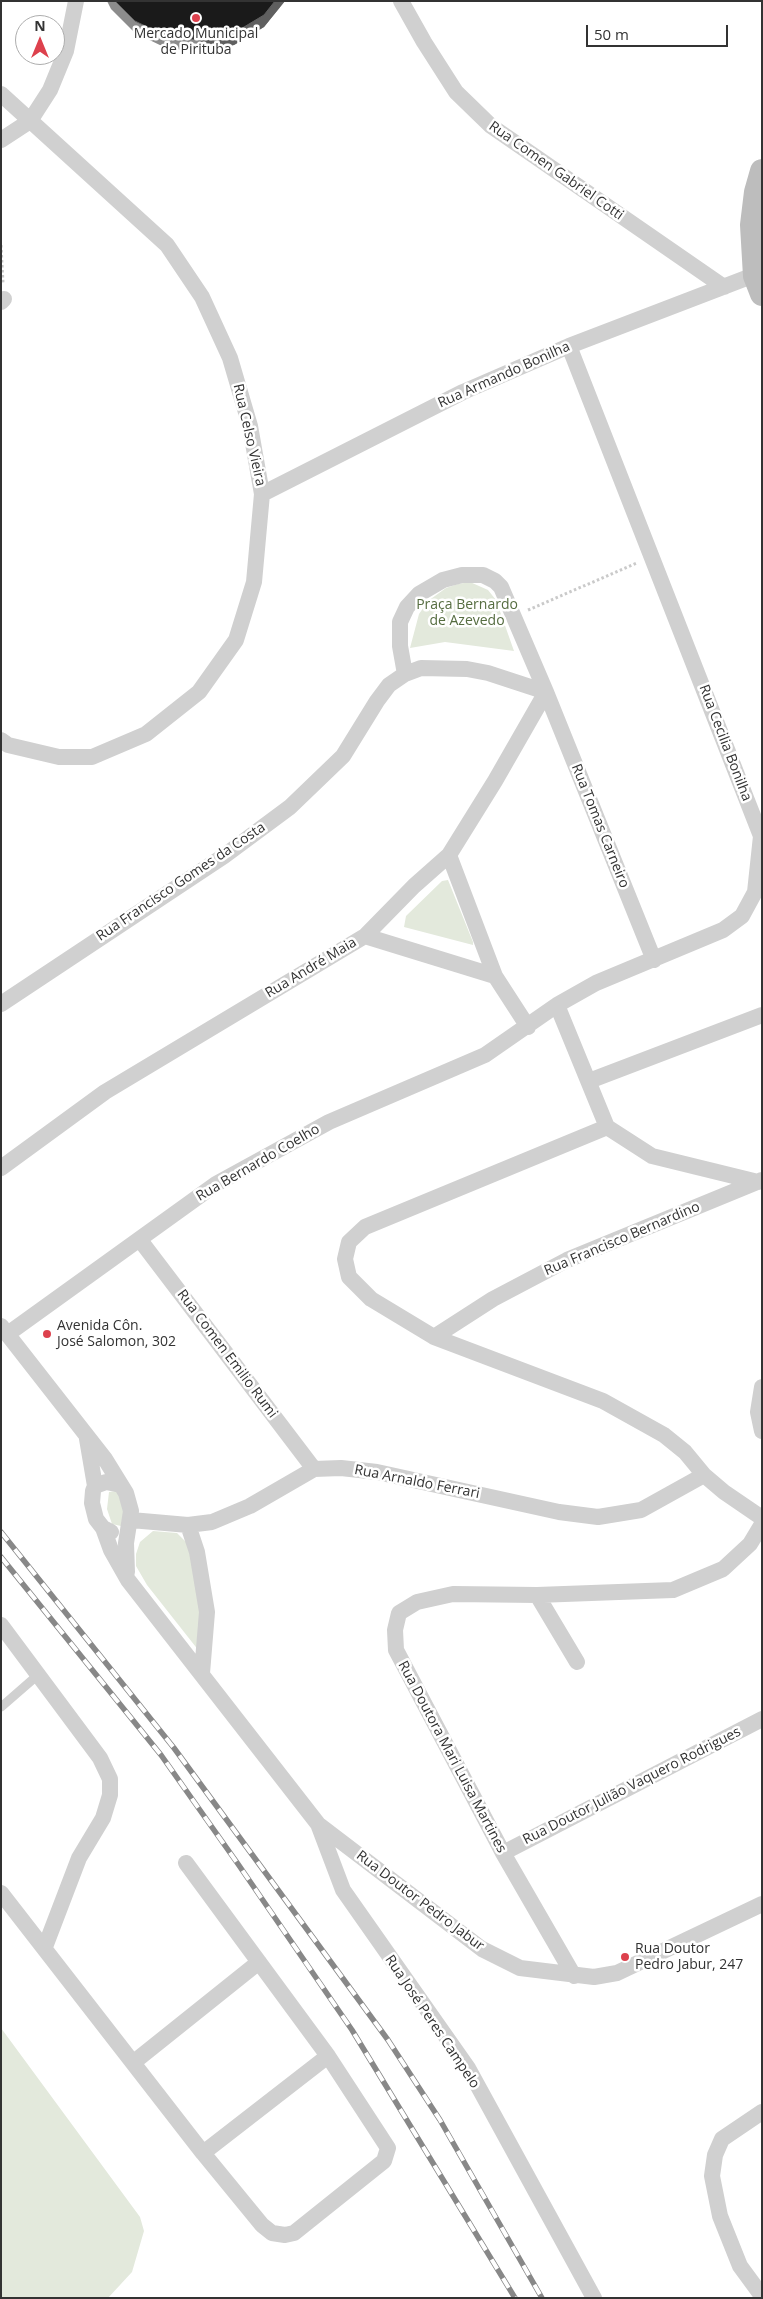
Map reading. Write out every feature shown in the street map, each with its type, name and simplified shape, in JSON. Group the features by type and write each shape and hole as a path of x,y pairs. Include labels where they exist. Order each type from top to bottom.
{"main road":[{"path":"759,281 752,225 756,192 762,171"}],"street":[{"path":"1,140 30,121 50,90 62,58 76,1"},
{"name":"Rua Comen Gabriel Cotti","path":"401,1 424,42 456,92 491,126 724,288"},
{"name":"Rua Celso Vieira","path":"1,94 167,244 202,297 230,358 250,426 262,494 254,582 236,640 199,692 146,734 92,757 59,757 8,745 1,740"},
{"name":"Rua Armando Bonilha","path":"262,494 462,392 569,346 724,288 759,281"},
{"name":"Rua Cecilia Bonilha","path":"528,1027 557,1005 596,983 723,930 742,916 755,892 761,836 569,346"},
{"path":"406,674 400,646 400,622 407,607 420,594 443,580 462,574 483,576 495,580 501,586 546,692"},
{"name":"Rua Francisco Gomes da Costa","path":"1,1004 224,856 290,807 343,756 377,700 390,685 406,674 421,668 467,669 488,673 546,692"},
{"name":"Rua André Maia","path":"1,1168 106,1092 365,936 414,886 449,855 496,781 546,692"},
{"name":"Rua Tomas Carneiro","path":"546,692 654,960"},
{"path":"449,855 495,976 528,1027"},
{"path":"365,936 495,976"},
{"path":"557,1005 607,1127 652,1156 760,1181"},
{"path":"589,1081 762,1015"},
{"name":"Rua Bernardo Coelho","path":"5,1329 140,1240 216,1184 329,1122 485,1055 528,1027"},
{"path":"607,1127 365,1227 349,1242 346,1259 349,1277 371,1299 434,1337 603,1401 664,1435 685,1452 704,1475 724,1492 762,1518"},
{"name":"Rua Francisco Bernardino","path":"434,1337 493,1299 567,1260 760,1181"},
{"name":"Rua Comen Emilio Rumi","path":"140,1240 314,1469"},
{"path":"5,1329 86,1437 105,1459 129,1500 130,1524 125,1557 128,1580"},
{"path":"762,1387 758,1412 762,1431"},
{"path":"86,1437 95,1486 92,1503 96,1519 103,1528 110,1532 119,1532 130,1524"},
{"name":"Rua Arnaldo Ferrari","path":"130,1524 188,1525 212,1522 250,1506 314,1469 341,1468 377,1472 559,1512 598,1517 640,1510 704,1475"},
{"path":"95,1486 106,1482 121,1485"},
{"name":"Rua Doutora Mari Luisa Martines","path":"574,1976 503,1853 396,1650 395,1630 399,1613 416,1602 453,1594 537,1595 673,1590 723,1569 750,1544 762,1524"},
{"path":"188,1525 197,1552 207,1612 202,1673"},
{"name":"Rua Doutor Pedro Jabur","path":"103,1528 111,1550 128,1580 318,1824 482,1949 520,1968 594,1977 617,1973 762,1904"},
{"path":"537,1595 577,1662"},
{"path":"1,1625 100,1758 110,1779 110,1796 103,1818 79,1858 45,1947"},
{"name":"Rua Doutor Julião Vaquero Rodrigues","path":"503,1853 762,1719"},
{"name":"Rua José Peres Campelo","path":"318,1824 343,1890 468,2068 594,2298"},
{"path":"1,1893 45,1947 203,2153 262,2225 272,2233 285,2235 302,2228 384,2161 388,2154 384,2140 328,2056 186,1863"},
{"path":"134,2062 259,1962"},
{"path":"203,2153 328,2056"},
{"path":"762,2112 722,2139 714,2155 712,2176 720,2216 740,2266 762,2296"}],"lane":[{"path":"1,1707 39,1674"}],"path":[{"path":"1,245 2,300"},
{"path":"514,616 652,557"}],"green space":[{"name":"Praça Bernardo de Azevedo","path":"470,582 488,590 496,600 514,651 445,642 410,648 419,614 428,601 446,588"},
{"path":"448,880 473,945 404,927 406,916 442,881"},
{"path":"116,1491 125,1504 121,1526 112,1524 107,1509 109,1492"},
{"path":"153,1531 177,1533 188,1544 204,1616 199,1651 147,1585 136,1566 136,1554 140,1542"},
{"path":"1,2028 140,2217 144,2231 132,2272 108,2298 1,2298"}],"building":[{"name":"Mercado Municipal de Pirituba","path":"115,1 275,1 264,15 234,33 200,40 166,36 135,21"}],"railway":[{"path":"1,1532 174,1748 388,2040 440,2120 542,2298"},
{"path":"1,1557 161,1755 238,1864 352,2030 515,2298"}],"place":[{"name":"Mercado Municipal de Pirituba","path":"196,18"},
{"name":"Avenida Côn. José Salomon, 302","path":"47,1334"},
{"name":"Rua Doutor Pedro Jabur, 247","path":"625,1957"}]}
